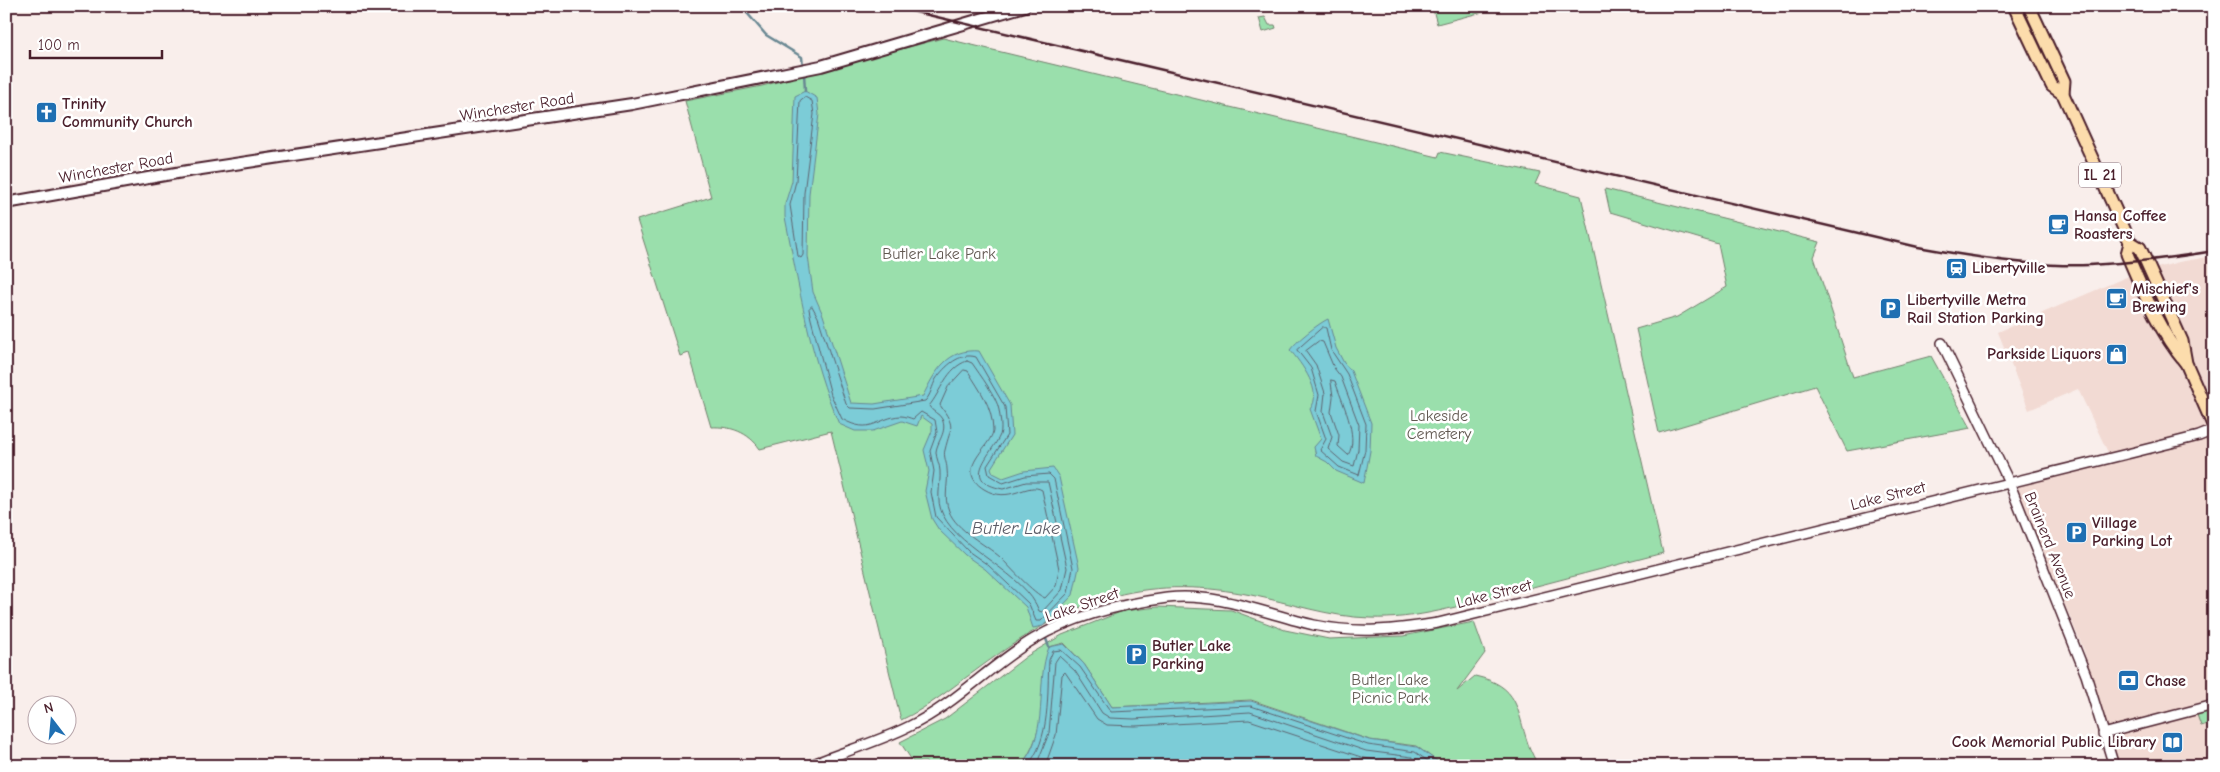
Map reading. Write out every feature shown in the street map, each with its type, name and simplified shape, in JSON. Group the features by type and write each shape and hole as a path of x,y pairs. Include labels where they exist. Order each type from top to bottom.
{"main road":[{"name":"Winchester Road","path":"6,202 188,171 529,121 779,75 821,66 1025,6"},
{"name":"IL 21","path":"2014,6 2052,86 2063,94"},
{"name":"IL 21","path":"2029,6 2064,80 2063,94 2130,243 2127,254 2137,277 2171,346 2186,364 2214,428"}],"street":[{"name":"Brainerd Avenue","path":"1942,342 2009,482 2086,675 2114,766"},
{"name":"Lake Street","path":"808,766 911,726 1034,639 1111,609 1180,597 1226,602 1264,610 1314,625 1348,630 1396,630 1438,623 2199,436 2214,428"},
{"path":"2103,734 2214,705"}],"shaded area":[{"path":"2214,256 2214,766 2118,766 2083,648 2015,486 2112,461 2078,389 2029,410 1998,332 2131,275 2179,262"}],"green space":[{"path":"1432,6 1506,6 1437,24"},
{"path":"1265,17 1269,25 1275,25 1276,28 1263,32 1259,18"},
{"name":"Butler Lake Park","path":"943,38 1438,157 1440,152 1540,173 1535,184 1581,196 1663,553 1456,607 1404,617 1370,618 1340,615 1251,595 1200,588 1165,588 1131,592 1077,609 1041,627 1007,648 930,703 901,720 831,431 760,449 750,438 738,431 711,427 689,353 680,356 637,220 711,197 685,101 762,86"},
{"path":"1605,189 1820,242 1814,257 1853,377 1931,356 1971,428 1847,451 1815,386 1659,433 1636,329 1677,317 1727,287 1718,244 1610,212"},
{"name":"Butler Lake Picnic Park","path":"1158,607 1231,610 1285,630 1329,639 1403,636 1474,622 1485,653 1457,691 1475,676 1490,680 1501,686 1514,701 1528,744 1538,766 1444,766 1416,746 1370,740 1251,700 1112,707 1084,664 1064,643 1049,647 1045,693 1039,726 1035,741 1020,766 928,766 926,762 913,762 900,742 945,719 1027,656 1062,635 1123,611"},
{"path":"2214,708 2214,722 2201,726 2196,712"}],"water":[{"name":"Butler Lake","path":"805,91 817,98 819,114 809,194 808,256 813,292 823,315 851,403 874,404 923,396 932,378 951,357 968,351 979,351 1010,405 1012,435 991,468 993,473 1003,478 1024,471 1053,468 1059,477 1079,567 1073,595 1043,626 1033,628 1026,607 985,569 965,555 939,530 932,519 925,491 929,471 924,450 932,431 932,424 921,416 917,426 902,421 873,431 855,431 839,424 820,374 813,348 785,217 785,204 792,181 795,96"},
{"path":"1328,319 1336,348 1351,371 1371,423 1370,451 1364,483 1336,471 1327,462 1316,456 1314,447 1321,439 1310,409 1314,402 1313,387 1305,370 1290,350 1319,324"},
{"path":"1064,644 1084,664 1112,707 1251,701 1369,740 1417,747 1444,766 1020,766 1030,753 1036,739 1039,724 1042,677 1049,647"}],"waterway":[{"path":"741,6 766,35 802,57 803,67"},
{"path":"804,73 805,91"},
{"path":"1045,636 1049,647"}],"railway":[{"path":"890,6 1918,247 2003,260 2068,265 2136,262 2214,251"}],"place":[{"name":"Trinity Community Church","path":"46,113"},
{"name":"Hansa Coffee Roasters","path":"2058,225"},
{"name":"Libertyville","path":"1956,268"},
{"name":"Mischief's Brewing","path":"2116,298"},
{"name":"Libertyville Metra Rail Station Parking","path":"1891,309"},
{"name":"Parkside Liquors","path":"2117,354"},
{"name":"Village Parking Lot","path":"2076,532"},
{"name":"Butler Lake Parking","path":"1136,655"},
{"name":"Chase","path":"2129,681"},
{"name":"Cook Memorial Public Library","path":"2172,742"}],"park label":[{"name":"Lakeside Cemetery","path":"1439,425"}]}
